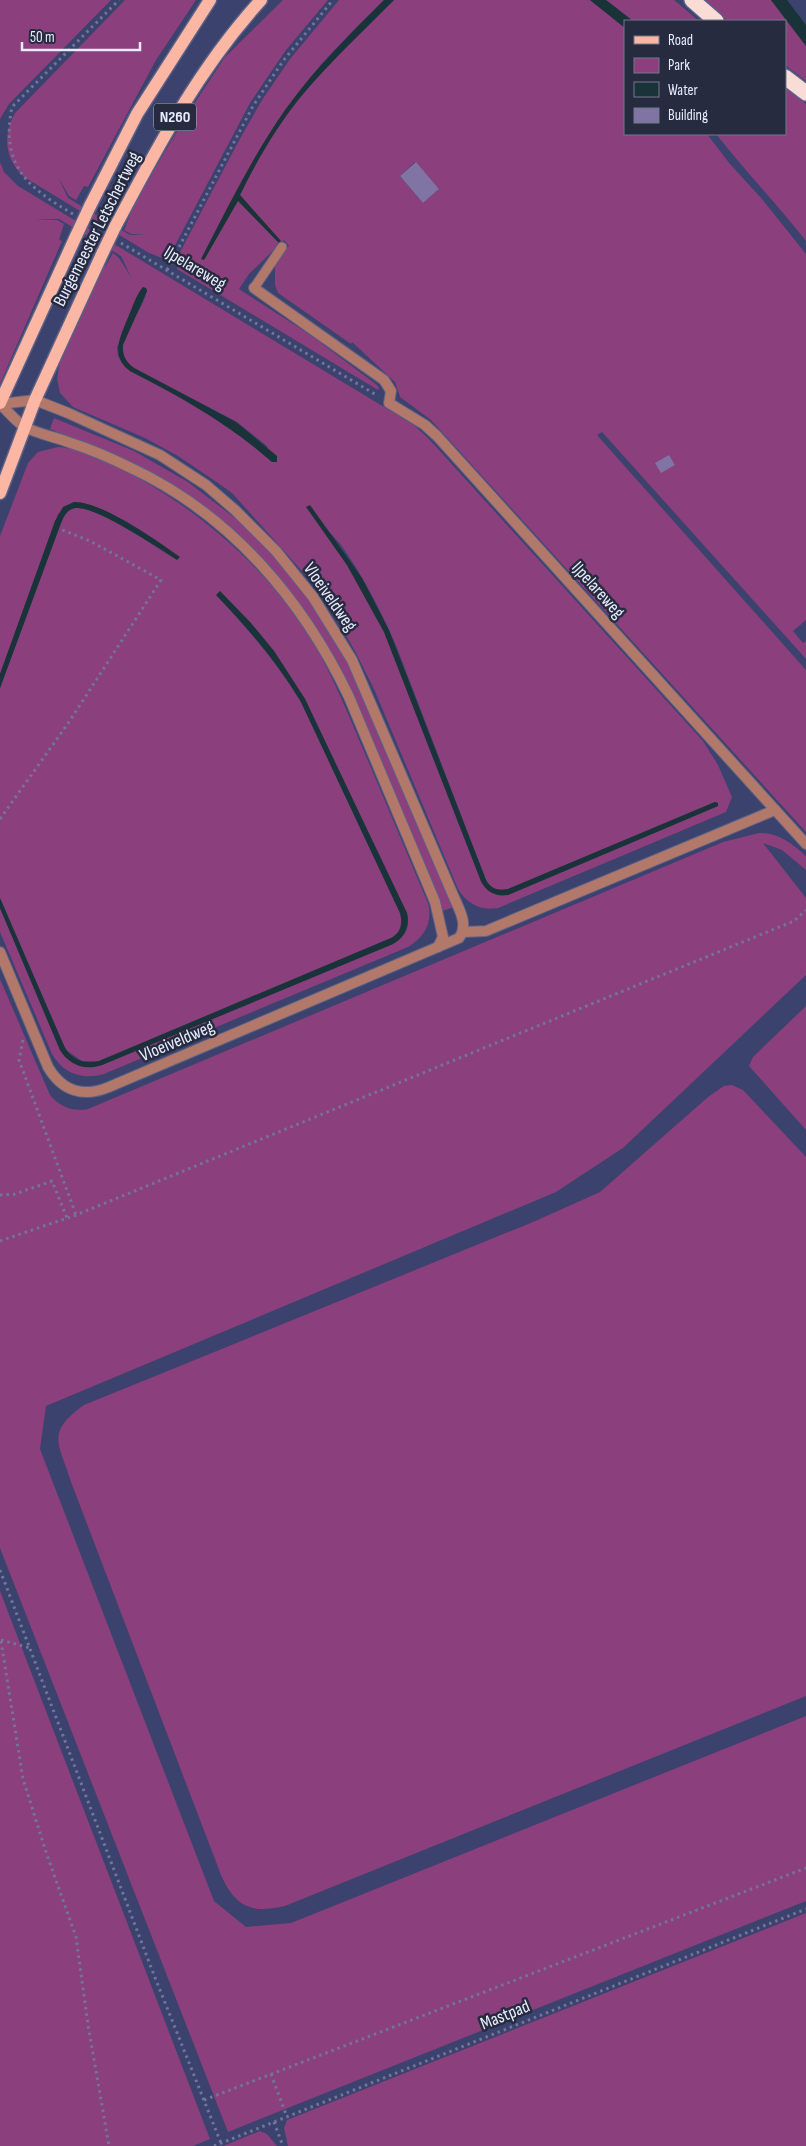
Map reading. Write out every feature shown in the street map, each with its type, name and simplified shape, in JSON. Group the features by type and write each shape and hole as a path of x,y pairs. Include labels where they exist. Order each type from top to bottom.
{"highway":[{"path":"692,0 715,20"},
{"path":"786,78 806,93"}],"main road":[{"name":"Burgemeester Letschertweg","path":"0,404 90,206 137,114 210,0"},
{"name":"Burgemeester Letschertweg","path":"0,493 35,400 102,252 190,91 218,51 262,0"}],"street":[{"path":"254,288 384,380 391,391 389,403"},
{"name":"Vloeiveldweg","path":"0,404 35,400 160,455 206,485 235,510 295,573 329,620 363,682 454,895 464,923 464,932 459,938 438,948 99,1091 82,1093 55,1078 48,1066 0,952"},
{"name":"IJpelareweg","path":"389,403 425,425 437,436 806,844"},
{"name":"Vloeiveldweg","path":"0,404 25,426 92,450 159,483 208,515 259,560 285,592 334,665 349,697 435,902 442,923 443,937 438,948"},
{"path":"464,932 486,931 775,810"}],"lane":[{"path":"254,288 282,247"}],"path":[{"path":"4,121 12,107 119,0"},
{"path":"167,270 254,106 283,61 333,0"},
{"path":"20,181 77,216"},
{"name":"IJpelareweg","path":"118,240 389,403"},
{"path":"0,820 69,722 161,580 90,541 60,529"},
{"path":"0,1242 76,1215 794,921 806,910"},
{"path":"28,1020 19,1060 76,1215"},
{"path":"0,1195 15,1194 52,1181 67,1218"},
{"path":"0,1570 221,2143"},
{"path":"30,1648 1,1640 23,1779 46,1855 76,1937 108,2146"},
{"path":"204,2100 806,1868"},
{"name":"Mastpad","path":"214,2146 806,1909"},
{"path":"271,2074 286,2117"},
{"path":"274,2122 283,2146"}],"green space":[{"path":"0,0 111,0 9,104 0,119"},
{"path":"125,0 196,0 156,60 88,187 84,186 76,200 69,196 58,177 68,198 130,235 146,235 131,234 124,230 130,215 128,214 186,116 225,57 283,0 328,0 286,50 250,103 172,251 162,258 149,253 24,177 9,155 8,130 15,113"},
{"path":"339,0 384,0 321,64 296,95 252,163 204,260 238,200 279,243 240,195 268,143 303,94 347,46 394,0 590,0 624,27 624,135 708,135 806,254 806,620 793,631 803,643 806,641 806,659 602,432 597,435 806,670 806,832 431,420 400,397 395,382 352,342 351,344 278,293 275,285 275,260 289,246 284,240 249,274 239,289 309,334 377,385 378,390 177,269 179,254 262,100 290,59","holes":["415,162 439,189 423,203 400,176"]},
{"path":"606,0 674,0 698,20 632,20"},
{"path":"702,0 771,0 806,46 806,81 786,66 786,20 727,20"},
{"path":"786,88 806,104 806,241 784,214 717,135 786,135"},
{"path":"0,162 4,172 18,186 414,425 429,439 703,741 718,765 732,797 726,812 498,908 492,909 475,905 466,899 458,889 374,689 356,653 335,616 309,579 232,493 178,456 145,438 73,407 60,393 57,379 60,360 103,266 105,267 113,253 119,258 131,277 121,256 59,219 34,219 57,220 64,224 59,240 62,241 0,384","holes":["147,288 145,298 124,340 123,350 126,360 134,368 237,422 267,446 272,462 248,441 194,405 130,371 118,356 117,347","307,507 341,545 379,608 397,648 486,880 493,887 501,890 508,889 715,802 718,803 718,806 508,895 482,884 384,632 347,565"]},
{"path":"54,418 134,451 188,482 240,522 265,545 300,585 341,646 454,907 443,911 347,686 320,637 288,590 268,566 161,478 108,452 50,429"},
{"path":"58,447 94,456 142,480 175,500 238,550 275,590 307,633 332,678 428,903 429,910 428,923 423,934 408,947 96,1076 81,1076 68,1071 52,1054 0,932 0,908 60,1050 74,1063 89,1067 102,1065 393,944 405,933 408,917 305,699 274,651 250,622 216,595 262,646 301,702 400,913 400,928 397,934 391,938 99,1061 82,1061 66,1050 0,898 0,688 61,523 68,511 76,508 85,509 112,520 176,560 113,516 86,504 74,502 58,514 0,674 0,536 28,463 38,452"},
{"path":"759,833 773,834 790,843 806,856 806,870 782,850 763,843 806,898 806,975 623,1148 556,1192 46,1406 40,1449 214,1901 246,1927 291,1923 806,1716 806,1901 228,2132 0,1548 0,979 50,1095 67,1108 77,1110 88,1109 723,842"},
{"path":"806,1006 806,1130 749,1066 753,1057"},
{"path":"732,1085 743,1090 806,1157 806,1696 285,1906 263,1909 246,1906 232,1894 221,1875 71,1482 58,1439 64,1423 84,1405 533,1222 600,1192 708,1097 724,1086"},
{"path":"0,1591 210,2139 193,2146 0,2146"},
{"path":"806,1913 806,2146 288,2146 284,2128 287,2120"},
{"path":"260,2131 267,2134 277,2146 223,2146"}],"water":[{"path":"384,0 394,0 347,46 303,94 268,143 240,195 281,241 279,243 238,201 204,260 201,259 230,202 285,110 320,67"},
{"path":"590,0 606,0 632,20 624,20 624,27"},
{"path":"771,0 787,0 806,25 806,46"},
{"path":"143,287 147,291 123,345 123,352 127,361 134,368 236,422 277,456 277,462 272,462 222,423 130,371 124,365 118,352 120,338 138,293"},
{"path":"74,502 99,508 114,515 144,532 180,557 177,560 112,520 98,514 76,508 68,511 61,523 0,688 0,674 55,521 63,507"},
{"path":"310,505 362,578 389,630 486,880 493,887 501,890 508,889 715,802 718,803 718,806 508,895 499,895 489,891 481,881 384,632 347,565 306,507"},
{"path":"220,591 250,622 274,651 305,699 407,913 406,931 393,944 102,1065 84,1067 68,1060 60,1050 0,908 0,898 64,1046 74,1058 88,1062 99,1061 391,938 400,927 400,913 301,702 262,646 216,595"}],"building":[{"path":"416,162 439,189 423,203 400,176"},
{"path":"669,455 675,465 661,473 655,463"}]}
